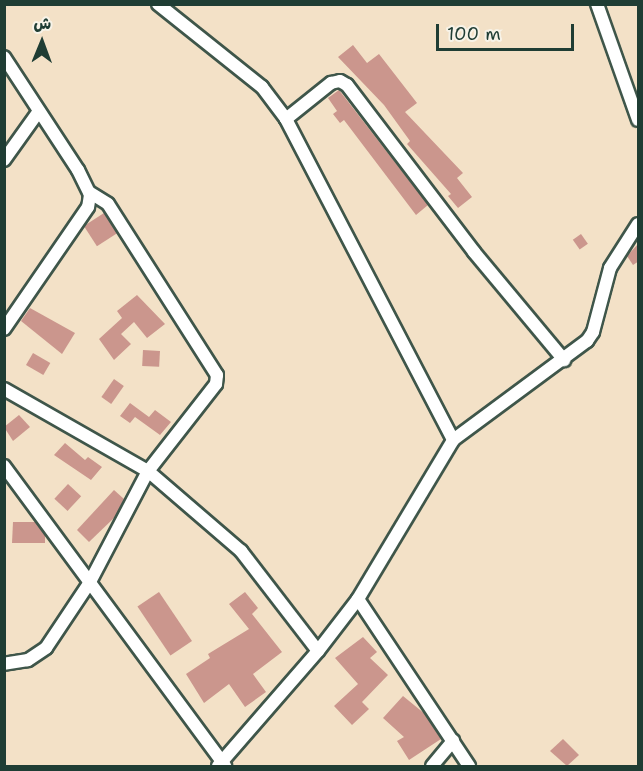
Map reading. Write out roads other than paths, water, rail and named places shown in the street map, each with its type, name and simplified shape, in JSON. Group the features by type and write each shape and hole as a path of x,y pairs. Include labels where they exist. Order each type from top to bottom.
{"street":[{"path":"158,4 262,87 286,119 453,440"},
{"path":"600,6 639,120"},
{"path":"4,57 89,192 108,204 217,375 216,384 148,471 90,582 38,656 4,664"},
{"path":"286,119 331,84 340,81 347,85 474,252 564,360"},
{"path":"4,160 39,111"},
{"path":"4,329 88,207 89,192"},
{"path":"4,466 222,765 318,651 358,599 453,440 564,360 594,332 610,268 639,224"},
{"path":"4,389 148,471 241,550 318,651"},
{"path":"358,599 469,766"},
{"path":"432,766 453,741"}]}
